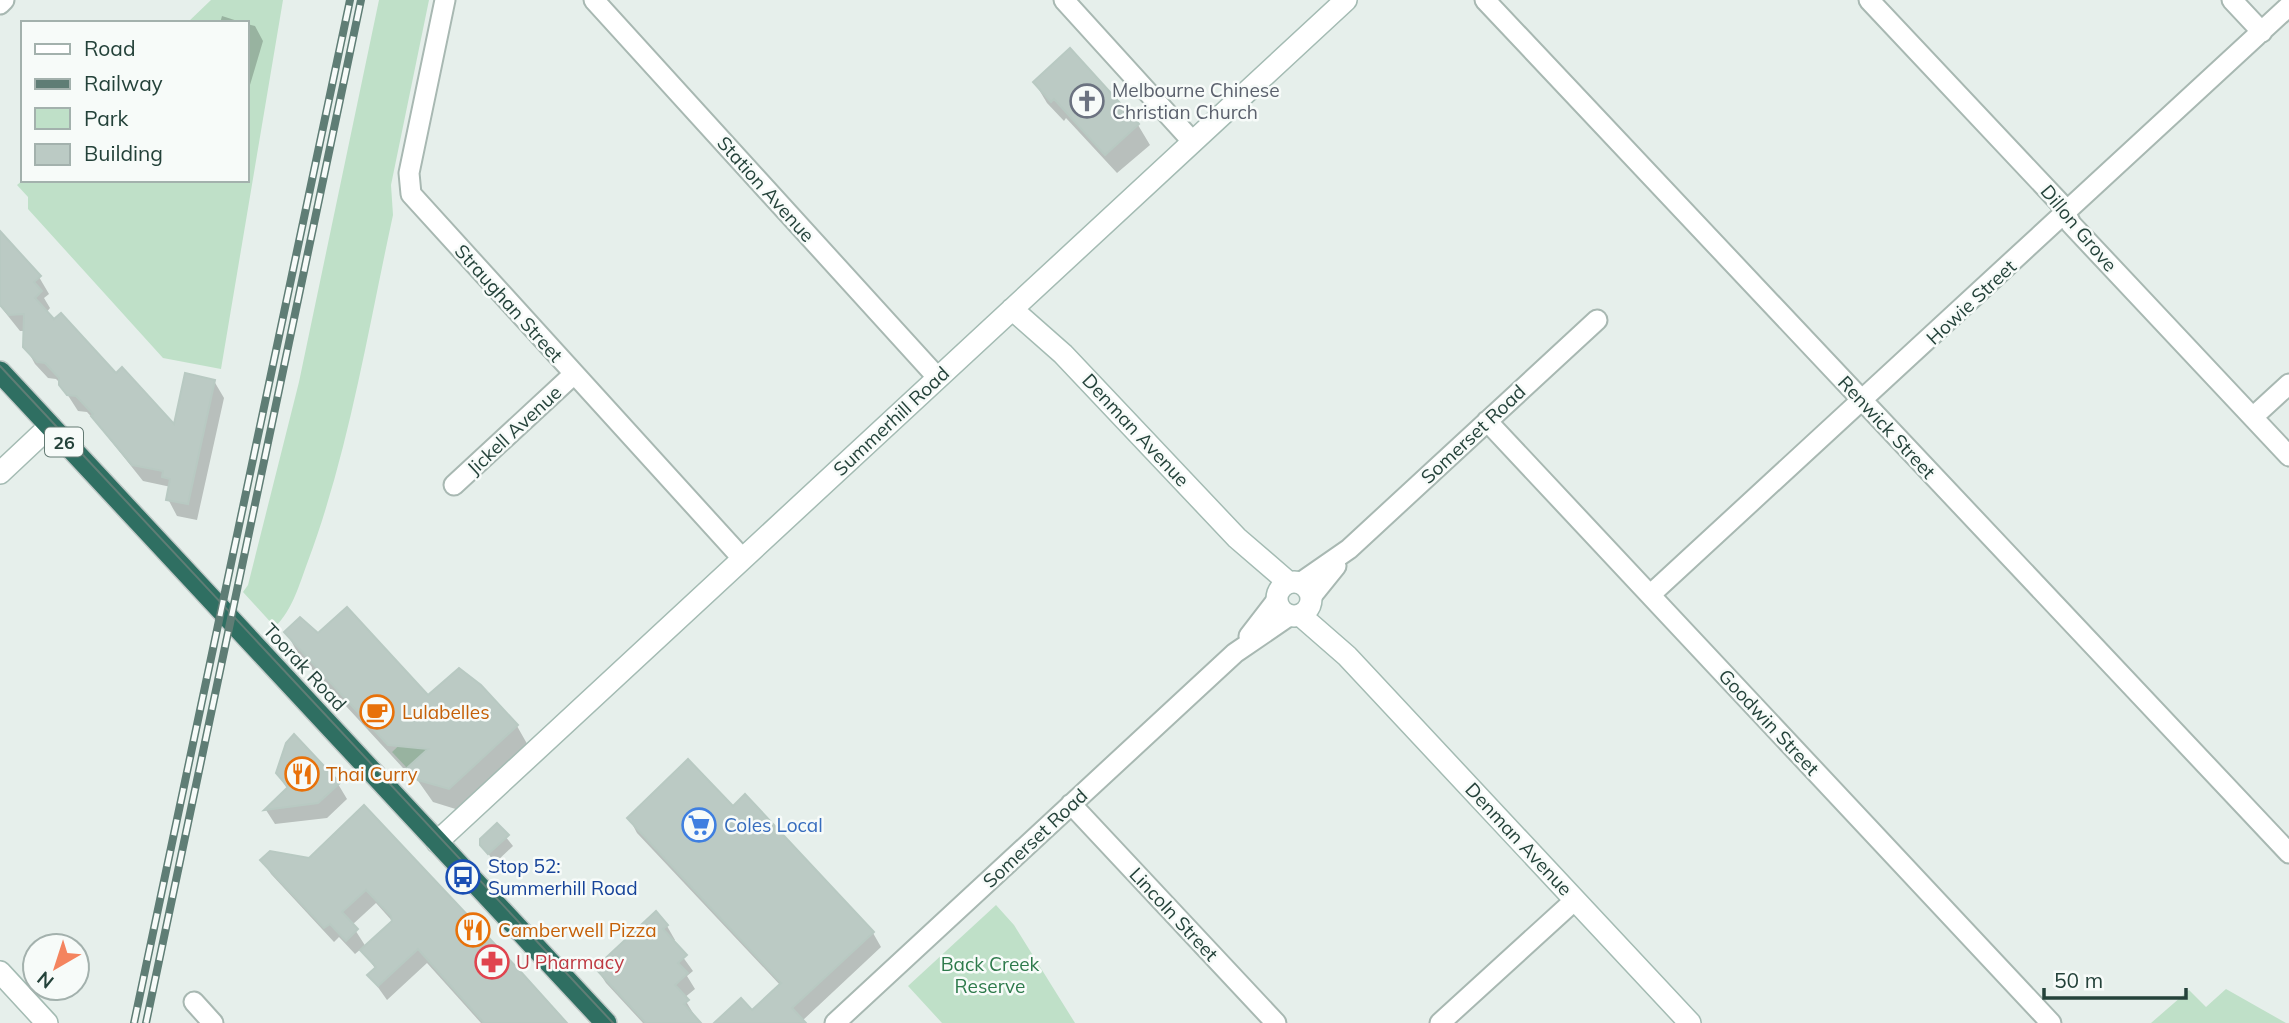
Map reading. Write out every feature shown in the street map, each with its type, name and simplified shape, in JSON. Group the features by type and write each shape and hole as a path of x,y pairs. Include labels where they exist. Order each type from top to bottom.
{"highway":[{"name":"Toorak Road","path":"0,372 606,1023"}],"main road":[{"name":"Summerhill Road","path":"437,842 1346,0"},
{"name":"Denman Avenue","path":"1017,305 1690,1023"},
{"path":"0,473 50,426"},
{"path":"0,972 47,1023"}],"street":[{"path":"0,4 4,0"},
{"name":"Straughan Street","path":"445,0 409,173 411,194 742,558"},
{"name":"Station Avenue","path":"594,0 938,378"},
{"path":"1064,0 1193,142"},
{"name":"Renwick Street","path":"1485,0 2289,853"},
{"name":"Dillon Grove","path":"1869,0 2051,194 2071,224 2289,456"},
{"path":"2232,0 2262,32"},
{"name":"Howie Street","path":"1650,595 2289,6"},
{"name":"Somerset Road","path":"835,1023 1597,320"},
{"name":"Jickell Avenue","path":"454,485 574,374"},
{"path":"2253,417 2289,384"},
{"name":"Goodwin Street","path":"1488,421 2051,1023"},
{"name":"Lincoln Street","path":"1071,804 1276,1023"},
{"path":"1440,1023 1575,900"},
{"path":"194,1002 213,1023"}],"green space":[{"path":"211,0 283,0 221,369 163,358 28,209 28,197 17,185 21,182 248,182 248,21 189,21"},
{"path":"379,0 429,0 391,185 393,215 346,434 322,519 298,588 291,605 275,627 243,592 248,585 299,382"},
{"path":"471,678 489,693 407,768 392,752"},
{"name":"Back Creek Reserve","path":"996,905 1014,925 1075,1023 942,1023 908,986"},
{"path":"2226,989 2286,1023 2151,1023 2189,990 2206,1007"}],"building":[{"name":"Melbourne Chinese Christian Church","path":"1070,48 1139,124 1105,155 1054,99 1051,102 1033,82"},
{"path":"0,231 41,276 34,282 42,291 35,298 54,319 61,313 116,373 122,367 174,424 185,373 215,380 188,504 166,500 170,479 162,477 163,471 132,465 91,416 93,414 76,396 67,395 59,385 59,378 45,363 37,362 23,347 24,314 9,315 0,305"},
{"path":"347,607 428,695 459,668 481,685 518,725 449,789 418,780 407,768 428,749 388,745 284,632 300,617 318,633"},
{"path":"294,734 340,783 318,803 264,810 288,787 276,773 286,743"},
{"path":"688,759 733,806 745,794 874,932 792,1008 806,1023 714,1023 741,998 752,1010 781,983 627,818"},
{"path":"364,805 567,1023 484,1023 418,949 378,986 367,975 376,967 360,950 392,921 391,916 366,890 342,912 358,929 346,941 330,924 324,928 260,860 270,851 309,858"},
{"path":"497,823 509,835 488,854 480,845 480,839"},
{"path":"656,911 668,925 663,929 687,955 678,963 688,973 675,985 689,1000 684,1004 701,1023 646,1023 595,968"}],"tram line":[{"path":"0,366 613,1023"}],"railway":[{"path":"134,1023 350,0"},
{"path":"146,1023 361,0"}],"place":[{"name":"Melbourne Chinese Christian Church","path":"1087,101"},
{"name":"Lulabelles","path":"377,712"},
{"name":"Thai Curry","path":"302,774"},
{"name":"Coles Local","path":"699,825"},
{"name":"Stop 52: Summerhill Road","path":"463,877"},
{"name":"Camberwell Pizza","path":"473,930"},
{"name":"U Pharmacy","path":"492,962"}]}
